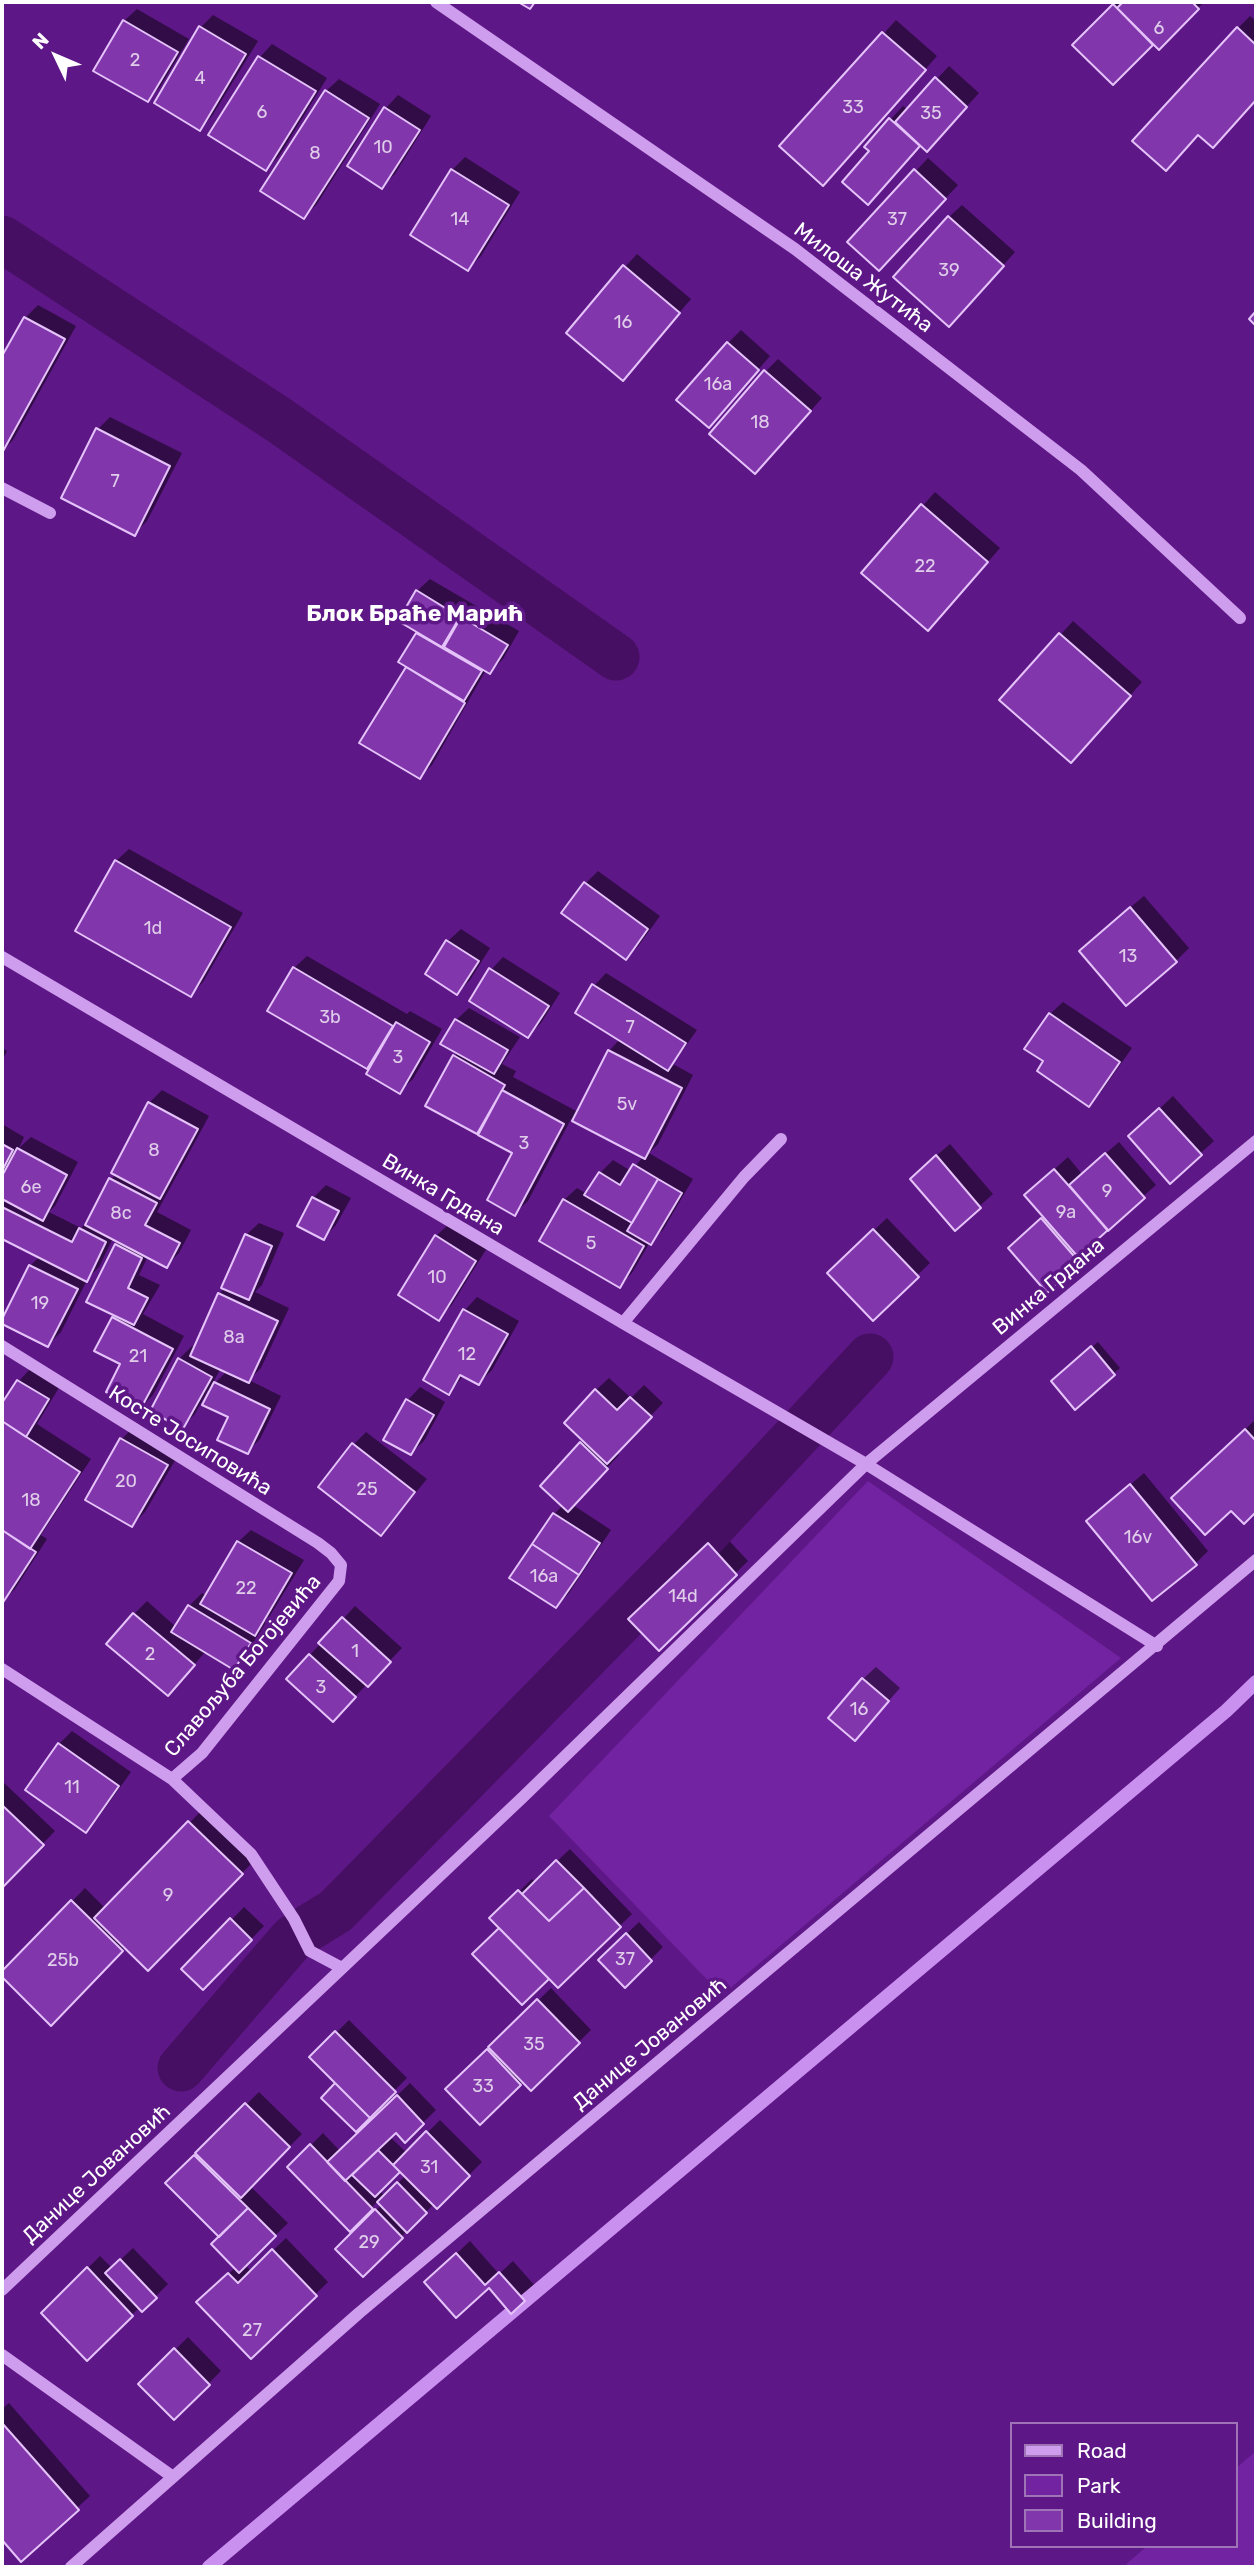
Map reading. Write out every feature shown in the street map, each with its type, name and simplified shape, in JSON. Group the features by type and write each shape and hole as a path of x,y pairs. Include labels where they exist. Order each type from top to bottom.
{"street":[{"name":"Милоша Жутића","path":"436,2 795,249 1081,470 1240,618"},
{"path":"2,488 50,513"},
{"name":"Винка Грдана","path":"2,957 866,1464 1157,1646"},
{"path":"623,1323 744,1177 781,1139"},
{"name":"Винка Грдана","path":"523,1797 866,1464 1256,1141"},
{"name":"Косте Јосиповића","path":"2,1346 318,1543 341,1565 339,1581"},
{"name":"Данице Јовановић","path":"71,2567 369,2304 1157,1646 1256,1560"},
{"name":"Славољуба Богојевића","path":"2,1669 172,1779 202,1753 339,1581"},
{"path":"172,1779 251,1854 294,1919 310,1951 342,1968"},
{"name":"Данице Јовановић","path":"2,2290 523,1797"},
{"path":"2,2356 173,2477"}],"green space":[{"path":"868,1481 1121,1658 722,1995 549,1816"},
{"path":"1256,2451 1256,2567 1123,2567 1145,2548 1237,2548 1237,2467"}],"building":[{"path":"518,2 535,2 530,9"},
{"path":"1123,2 1192,2 1199,9 1159,50 1117,8"},
{"path":"1113,4 1153,45 1113,85 1072,45"},
{"path":"123,20 178,52 148,102 93,71"},
{"path":"199,26 246,54 200,131 154,103"},
{"path":"1237,27 1256,45 1256,100 1213,148 1198,135 1166,171 1132,141"},
{"path":"882,32 926,70 823,186 779,146"},
{"path":"258,56 316,91 266,171 208,135"},
{"path":"935,77 967,107 927,152 895,122"},
{"path":"325,90 369,118 304,219 260,191"},
{"path":"384,107 420,130 382,189 347,166"},
{"path":"889,118 920,146 868,205 842,182 869,151 864,147"},
{"path":"451,169 509,205 468,271 410,235"},
{"path":"914,169 946,199 879,271 847,242"},
{"path":"948,216 1004,266 949,327 893,277"},
{"path":"623,265 680,313 623,381 566,333"},
{"path":"1256,311 1256,326 1249,319"},
{"path":"24,317 65,339 2,453 2,356"},
{"path":"727,342 759,370 709,428 676,400"},
{"path":"764,370 811,411 755,474 709,434"},
{"path":"96,428 170,466 135,536 61,498"},
{"path":"921,504 988,562 928,631 861,573"},
{"path":"416,590 460,617 442,647 398,621"},
{"path":"461,617 508,645 490,674 444,647"},
{"path":"416,633 482,671 464,701 398,662"},
{"path":"1059,633 1131,696 1071,763 999,700"},
{"path":"406,667 465,703 420,779 359,743"},
{"path":"115,860 231,927 191,997 75,931"},
{"path":"584,882 648,929 626,960 561,913"},
{"path":"1130,907 1177,962 1126,1006 1079,951"},
{"path":"446,940 479,961 457,995 425,974"},
{"path":"293,967 393,1026 367,1069 267,1011"},
{"path":"489,968 549,1006 528,1038 469,1001"},
{"path":"592,984 686,1043 668,1071 575,1013"},
{"path":"1049,1013 1120,1062 1089,1107 1037,1071 1043,1061 1024,1049"},
{"path":"455,1019 508,1050 494,1074 440,1044"},
{"path":"396,1022 430,1042 400,1094 366,1074"},
{"path":"608,1050 682,1088 645,1159 572,1121"},
{"path":"453,1055 505,1085 477,1134 425,1106"},
{"path":"502,1090 564,1124 515,1216 487,1200 512,1153 478,1135"},
{"path":"148,1102 198,1129 160,1199 111,1173"},
{"path":"1159,1108 1202,1155 1170,1184 1128,1136"},
{"path":"2,1144 13,1150 2,1171"},
{"path":"17,1148 67,1175 43,1221 2,1199 2,1176"},
{"path":"1105,1153 1145,1198 1108,1231 1069,1185"},
{"path":"936,1155 981,1208 955,1231 910,1179"},
{"path":"633,1164 658,1179 632,1223 584,1195 599,1172 620,1185"},
{"path":"1054,1169 1108,1230 1078,1257 1024,1195"},
{"path":"109,1178 157,1203 145,1225 180,1243 167,1268 85,1225"},
{"path":"658,1179 682,1193 651,1245 627,1231"},
{"path":"312,1197 339,1211 324,1240 297,1226"},
{"path":"563,1199 644,1246 620,1288 539,1241"},
{"path":"2,1207 72,1242 79,1228 106,1242 87,1282 2,1239"},
{"path":"1041,1218 1080,1263 1047,1293 1008,1248"},
{"path":"873,1229 919,1277 873,1321 827,1273"},
{"path":"245,1234 272,1246 249,1300 221,1288"},
{"path":"435,1235 476,1261 439,1321 398,1295"},
{"path":"115,1244 142,1258 128,1288 148,1298 134,1325 86,1302"},
{"path":"29,1265 78,1289 48,1347 2,1324"},
{"path":"218,1293 278,1321 249,1383 190,1356"},
{"path":"463,1309 508,1334 479,1385 460,1375 449,1395 423,1380"},
{"path":"112,1317 173,1349 140,1410 106,1392 120,1364 94,1351"},
{"path":"1091,1346 1115,1375 1075,1410 1051,1381"},
{"path":"178,1358 212,1377 183,1429 150,1411"},
{"path":"17,1380 49,1399 26,1437 2,1421 2,1403"},
{"path":"214,1382 270,1409 248,1454 217,1440 228,1417 202,1405"},
{"path":"595,1389 617,1410 630,1397 652,1417 607,1464 564,1423"},
{"path":"406,1399 434,1415 411,1455 383,1440"},
{"path":"2,1421 80,1472 30,1549 2,1530"},
{"path":"1245,1429 1256,1441 1256,1512 1244,1524 1231,1511 1205,1535 1171,1498"},
{"path":"120,1438 168,1465 132,1527 85,1500"},
{"path":"580,1442 608,1469 568,1512 540,1486"},
{"path":"352,1443 415,1492 381,1536 318,1487"},
{"path":"1130,1484 1197,1565 1152,1601 1086,1521"},
{"path":"553,1513 600,1543 579,1575 532,1544"},
{"path":"2,1530 36,1552 2,1604"},
{"path":"237,1541 292,1573 255,1636 200,1604"},
{"path":"708,1543 737,1575 659,1651 628,1619"},
{"path":"532,1544 579,1575 556,1608 509,1578"},
{"path":"188,1605 251,1643 234,1670 171,1632"},
{"path":"133,1613 195,1665 168,1696 106,1644"},
{"path":"342,1617 391,1662 368,1687 318,1643"},
{"path":"309,1654 356,1697 333,1722 286,1679"},
{"path":"862,1678 889,1701 855,1741 828,1718"},
{"path":"58,1743 119,1786 86,1833 25,1790"},
{"path":"2,1805 44,1845 2,1888"},
{"path":"188,1821 243,1874 148,1971 94,1918"},
{"path":"556,1860 584,1888 549,1921 522,1894"},
{"path":"584,1888 621,1927 558,1988 489,1918 518,1890 549,1921"},
{"path":"71,1900 123,1951 51,2026 2,1977 2,1971"},
{"path":"230,1918 252,1940 203,1990 181,1969"},
{"path":"499,1928 549,1979 522,2005 472,1954"},
{"path":"626,1933 652,1961 625,1988 598,1960"},
{"path":"537,1999 580,2043 531,2091 488,2047"},
{"path":"335,2031 396,2092 370,2118 309,2057"},
{"path":"487,2049 521,2085 480,2125 445,2089"},
{"path":"335,2083 370,2118 356,2132 321,2098"},
{"path":"397,2095 424,2124 405,2143 396,2133 345,2181 327,2162"},
{"path":"245,2103 290,2147 241,2198 195,2153"},
{"path":"426,2131 470,2176 437,2209 393,2165"},
{"path":"310,2144 373,2209 350,2232 287,2167"},
{"path":"378,2150 400,2172 375,2197 352,2175"},
{"path":"194,2155 248,2208 219,2237 165,2183"},
{"path":"397,2182 427,2213 407,2233 377,2202"},
{"path":"248,2208 276,2236 239,2273 211,2244"},
{"path":"375,2209 403,2238 363,2277 335,2249"},
{"path":"272,2249 317,2296 251,2359 196,2302 228,2273 238,2283"},
{"path":"456,2253 485,2285 499,2272 525,2301 511,2314 489,2288 456,2318 424,2282"},
{"path":"120,2259 157,2298 142,2312 105,2273"},
{"path":"87,2267 133,2316 87,2361 41,2313"},
{"path":"174,2348 210,2385 174,2420 138,2384"},
{"path":"2,2423 79,2510 21,2562 2,2540"}],"waterway":[{"path":"2,239 279,420 616,657"},
{"path":"310,1927 336,1911 689,1551 870,1357"},
{"path":"209,2567 1226,1711 1256,1682"},
{"path":"181,2068 293,1938"}],"district":[{"name":"Блок Браће Марић","path":"415,614"}]}
